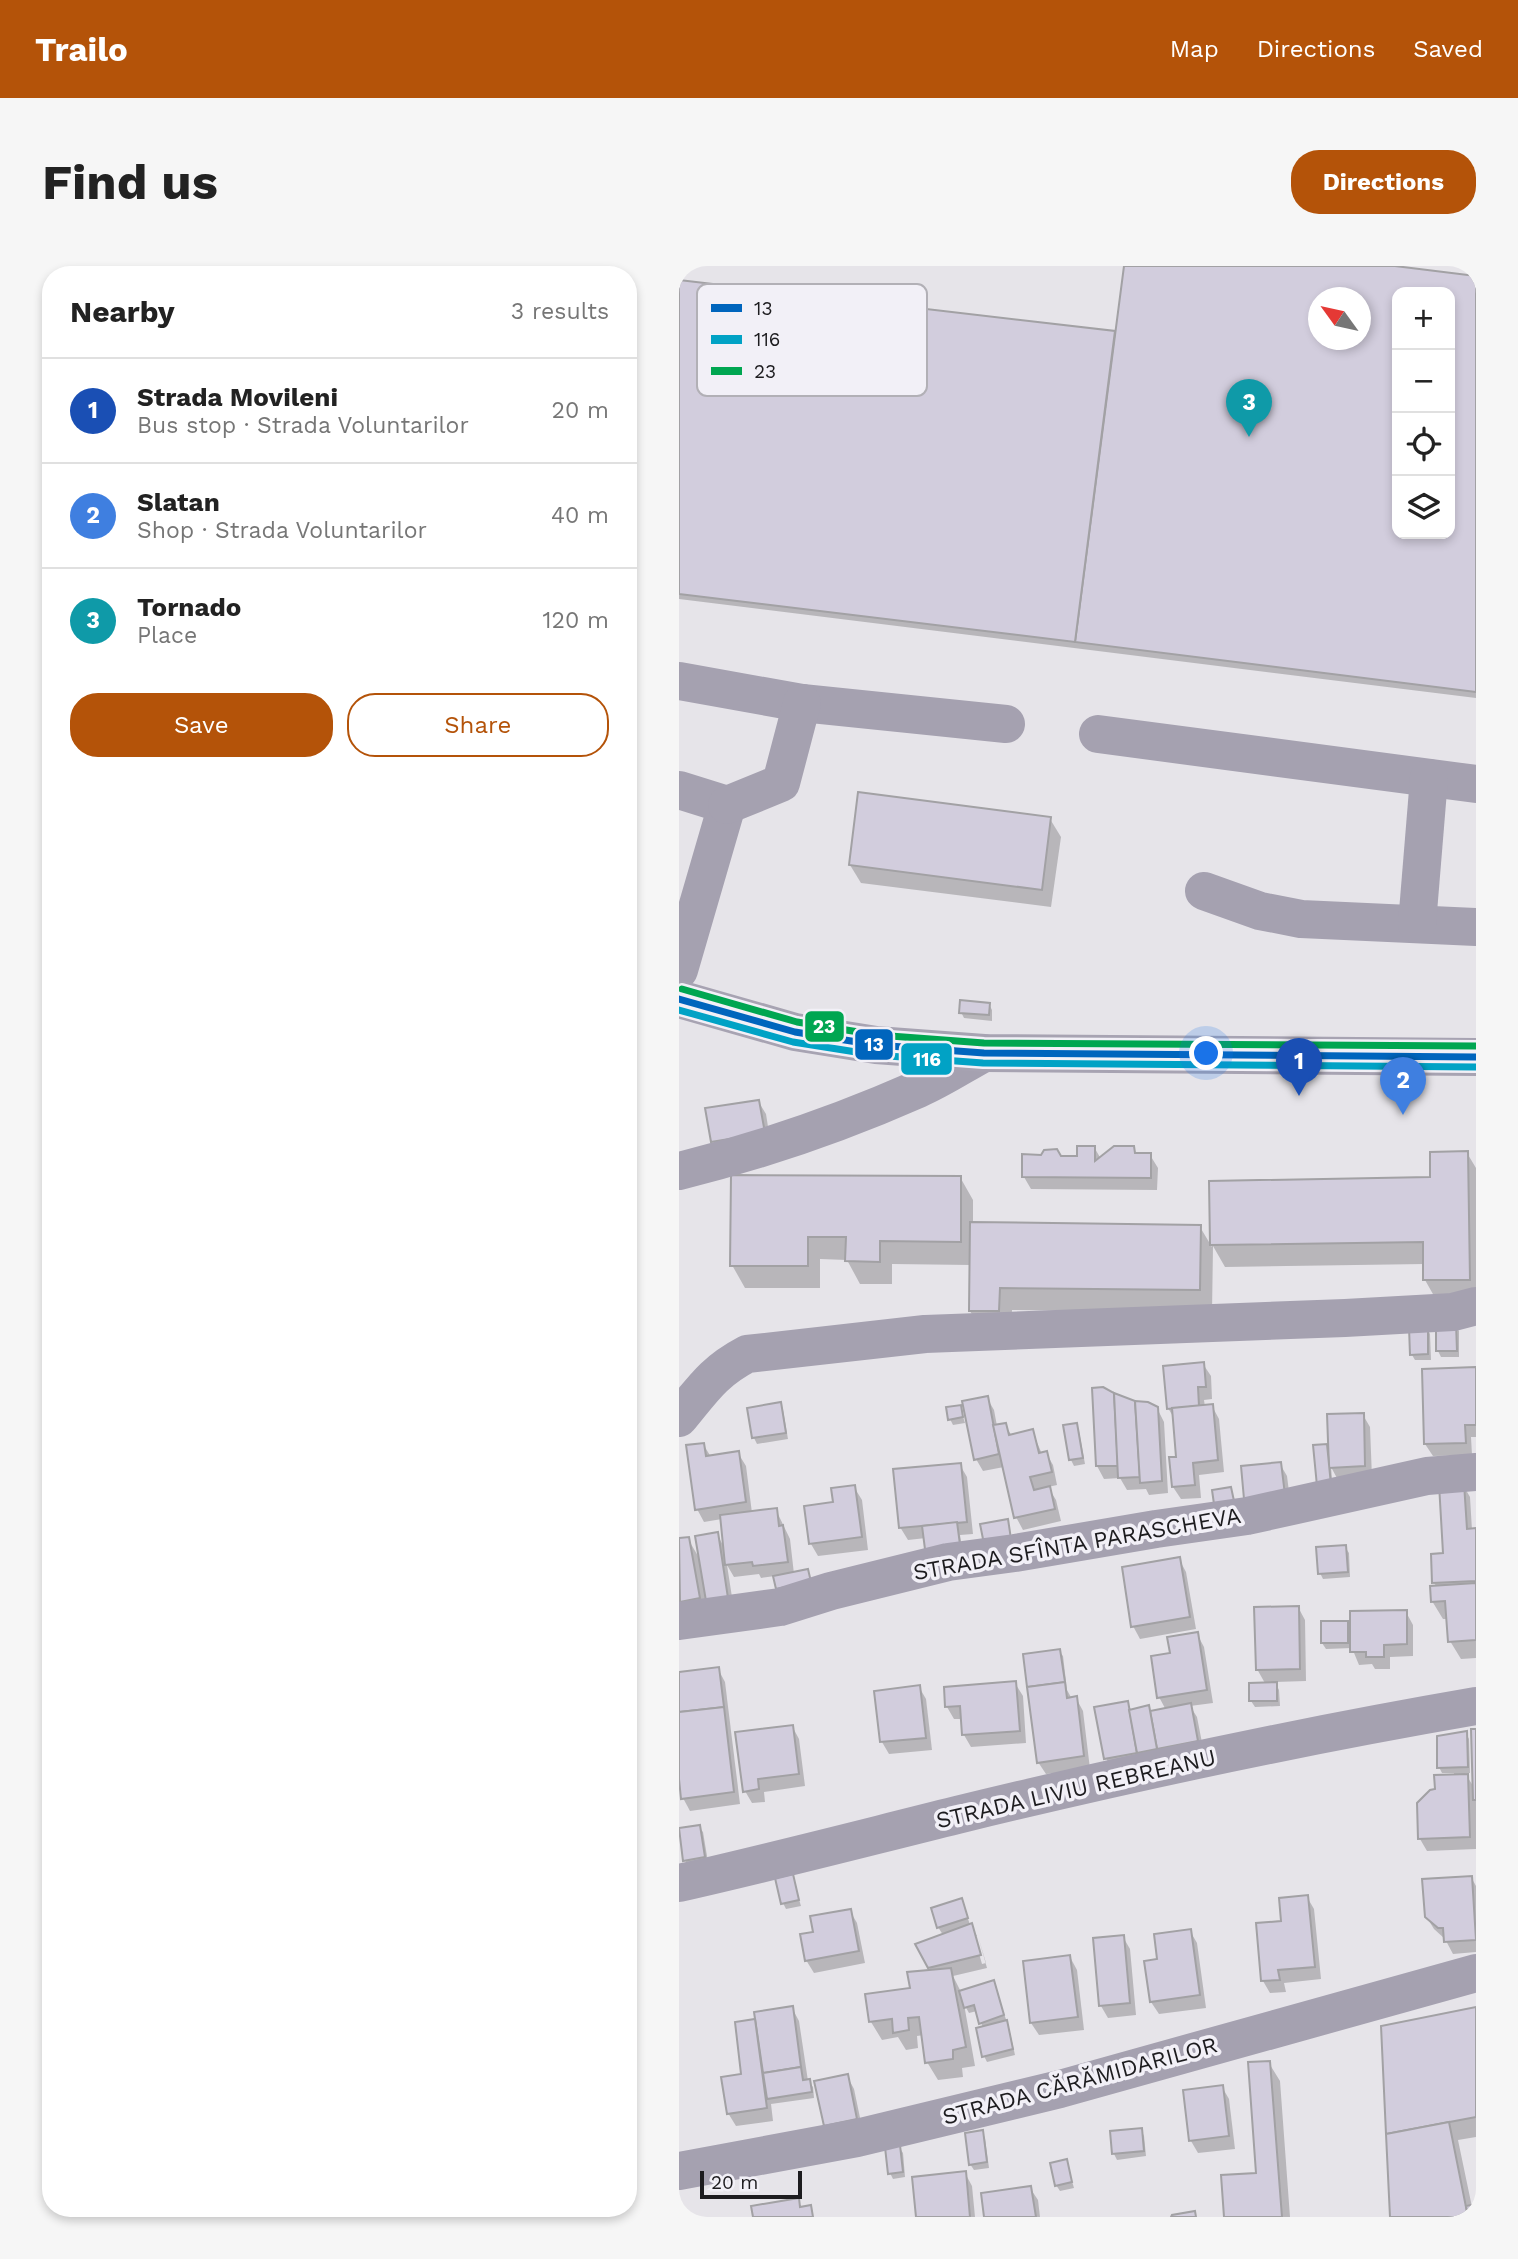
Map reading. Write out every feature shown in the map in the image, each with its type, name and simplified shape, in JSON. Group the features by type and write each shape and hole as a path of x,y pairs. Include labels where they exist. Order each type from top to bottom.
{"main road":[{"path":"679,999 795,1032 876,1045 984,1054 1476,1058"}],"street":[{"path":"679,681 802,703 1006,724"},
{"path":"679,790 727,805 781,783 802,703"},
{"path":"1098,733 1476,784"},
{"path":"1417,924 1429,778"},
{"path":"679,970 727,805"},
{"path":"1204,891 1260,911 1301,919 1476,927"},
{"path":"679,1171 735,1157 860,1113 920,1088 984,1054"},
{"path":"679,1418 705,1385 725,1366 747,1354 925,1334 1345,1318 1453,1312 1476,1306"},
{"name":"STRADA SFÎNTA PARASCHEVA","path":"679,1621 780,1607 831,1591 948,1562 1247,1516 1427,1476 1476,1472"},
{"name":"STRADA LIVIU REBREANU","path":"679,1883 958,1815 1226,1754 1348,1728 1476,1706"},
{"name":"STRADA CĂRĂMIDARILOR","path":"679,2171 857,2138 1060,2089 1476,1973"}],"building":[{"path":"1124,266 1395,266 1476,276 1476,692 1075,642"},
{"path":"679,280 713,284 697,284 697,396 927,396 927,309 1115,331 1075,642 679,594"},
{"path":"858,792 1051,817 1042,890 849,865"},
{"path":"960,1000 990,1003 989,1015 959,1013"},
{"path":"759,1100 765,1133 711,1142 705,1108"},
{"path":"1077,1146 1095,1146 1095,1161 1114,1146 1134,1146 1135,1153 1151,1153 1151,1178 1022,1177 1022,1154 1041,1155 1044,1150 1057,1149 1061,1156 1077,1156"},
{"path":"1468,1151 1470,1280 1423,1280 1423,1242 1210,1245 1209,1181 1430,1177 1430,1152"},
{"path":"731,1175 961,1176 961,1242 880,1241 880,1262 845,1261 846,1237 808,1237 808,1266 730,1266"},
{"path":"970,1222 1201,1225 1200,1290 1000,1288 999,1311 969,1311"},
{"path":"1456,1323 1457,1351 1436,1351 1436,1324"},
{"path":"1428,1326 1428,1354 1410,1355 1409,1327"},
{"path":"1204,1362 1206,1387 1198,1387 1199,1406 1167,1409 1163,1366"},
{"path":"1476,1367 1476,1425 1465,1425 1466,1443 1424,1444 1422,1369"},
{"path":"1103,1387 1114,1393 1118,1466 1096,1466 1092,1388"},
{"path":"1114,1393 1135,1401 1140,1477 1118,1478"},
{"path":"988,1396 999,1454 974,1460 962,1401"},
{"path":"1135,1401 1148,1402 1158,1407 1162,1481 1140,1483"},
{"path":"781,1402 786,1433 752,1438 747,1408"},
{"path":"1213,1404 1218,1460 1193,1463 1195,1485 1172,1487 1169,1457 1176,1457 1172,1408"},
{"path":"961,1405 963,1417 948,1420 946,1407"},
{"path":"1364,1413 1365,1466 1329,1468 1327,1414"},
{"path":"1006,1423 1009,1435 1033,1429 1039,1453 1047,1451 1052,1472 1030,1477 1034,1490 1050,1486 1055,1509 1014,1518 993,1425"},
{"path":"1077,1423 1083,1458 1069,1460 1063,1425"},
{"path":"704,1443 706,1456 739,1451 746,1502 695,1510 686,1445"},
{"path":"1327,1444 1331,1485 1317,1486 1313,1445"},
{"path":"1281,1462 1285,1495 1244,1499 1241,1466"},
{"path":"961,1463 967,1522 899,1528 893,1469"},
{"path":"1464,1483 1467,1529 1476,1528 1476,1581 1432,1583 1431,1554 1443,1553 1439,1484"},
{"path":"855,1485 862,1537 809,1544 804,1506 833,1502 831,1488"},
{"path":"1231,1487 1234,1501 1214,1504 1212,1490"},
{"path":"777,1508 779,1526 783,1525 788,1562 753,1566 752,1562 725,1565 720,1515"},
{"path":"1008,1519 1011,1539 984,1544 980,1524"},
{"path":"957,1522 961,1552 926,1557 922,1526"},
{"path":"718,1532 728,1598 706,1601 695,1536"},
{"path":"689,1537 700,1598 680,1602 679,1538"},
{"path":"1346,1545 1348,1572 1318,1574 1316,1547"},
{"path":"1180,1557 1190,1617 1131,1627 1122,1567"},
{"path":"808,1569 811,1582 776,1589 773,1576"},
{"path":"1476,1583 1476,1640 1448,1642 1445,1601 1431,1602 1430,1586"},
{"path":"1299,1606 1300,1669 1256,1670 1254,1607"},
{"path":"1407,1610 1407,1644 1384,1645 1384,1657 1366,1657 1366,1652 1350,1652 1350,1611"},
{"path":"1321,1621 1348,1621 1348,1643 1321,1643"},
{"path":"1198,1632 1207,1690 1157,1698 1151,1656 1170,1653 1167,1637"},
{"path":"1060,1649 1065,1682 1027,1687 1023,1654"},
{"path":"719,1667 724,1707 679,1712 679,1672"},
{"path":"1016,1681 1020,1731 962,1735 960,1706 945,1707 944,1687"},
{"path":"1065,1682 1067,1698 1077,1696 1084,1756 1037,1763 1027,1687"},
{"path":"1277,1682 1277,1701 1249,1701 1249,1683"},
{"path":"920,1685 926,1738 880,1742 874,1691"},
{"path":"1128,1701 1137,1753 1104,1759 1094,1707"},
{"path":"1191,1703 1198,1741 1157,1749 1150,1711"},
{"path":"1149,1705 1157,1749 1137,1753 1129,1710"},
{"path":"724,1707 734,1792 681,1799 679,1712"},
{"path":"793,1725 799,1774 758,1779 759,1789 743,1792 735,1732"},
{"path":"1471,1729 1476,1729 1476,1800 1473,1800"},
{"path":"1467,1731 1468,1767 1437,1768 1437,1736"},
{"path":"1468,1774 1470,1837 1418,1839 1417,1803 1430,1790 1435,1789 1434,1775"},
{"path":"700,1825 705,1857 683,1861 679,1828"},
{"path":"793,1874 799,1900 781,1904 775,1878"},
{"path":"1472,1876 1476,1940 1444,1942 1443,1928 1438,1928 1425,1917 1422,1879"},
{"path":"1308,1895 1315,1967 1278,1970 1280,1980 1261,1981 1256,1923 1281,1921 1279,1898"},
{"path":"962,1898 968,1918 937,1928 931,1908"},
{"path":"851,1909 859,1951 805,1961 800,1934 813,1932 810,1916"},
{"path":"972,1923 981,1955 928,1968 915,1944"},
{"path":"1191,1929 1200,1995 1150,2002 1144,1961 1157,1959 1154,1934"},
{"path":"1124,1935 1130,2003 1099,2006 1093,1938"},
{"path":"1070,1955 1078,2017 1030,2023 1023,1961"},
{"path":"951,1968 966,2047 953,2050 953,2059 925,2063 919,2017 908,2018 909,2030 893,2033 892,2019 869,2022 865,1994 910,1988 907,1972"},
{"path":"994,1980 1004,2015 979,2024 974,2005 964,2008 959,1991"},
{"path":"793,2006 801,2067 763,2073 754,2012"},
{"path":"1476,2007 1476,2117 1386,2134 1381,2026"},
{"path":"755,2019 767,2108 727,2114 721,2077 741,2074 735,2022"},
{"path":"1007,2020 1013,2049 982,2057 976,2028"},
{"path":"1270,2061 1282,2217 1224,2217 1221,2175 1256,2173 1248,2062"},
{"path":"801,2067 803,2080 810,2079 812,2092 767,2099 763,2073"},
{"path":"848,2074 857,2119 824,2126 814,2081"},
{"path":"1223,2085 1229,2136 1189,2141 1183,2090"},
{"path":"1449,2122 1468,2217 1390,2217 1386,2134"},
{"path":"1142,2128 1144,2151 1112,2154 1110,2131"},
{"path":"983,2130 987,2162 969,2165 965,2133"},
{"path":"900,2145 903,2172 888,2174 885,2147"},
{"path":"1067,2159 1072,2182 1055,2186 1050,2163"},
{"path":"966,2171 970,2217 916,2217 912,2177"},
{"path":"1031,2186 1036,2217 984,2217 981,2193"},
{"path":"799,2198 800,2207 811,2205 813,2217 753,2217 751,2206"},
{"path":"1476,2204 1476,2217 1468,2217 1466,2206"},
{"path":"1195,2211 1196,2217 1171,2217 1172,2215"}],"transit line":[{"name":"23","path":"682,989 797,1022 877,1035 984,1043 1476,1046"},
{"name":"13","path":"679,999 795,1032 876,1045 984,1053 1476,1057"},
{"name":"116","path":"679,1010 793,1042 875,1055 983,1063 1476,1067"}],"place":[{"name":"Tornado","path":"1249,437"},
{"name":"Strada Movileni","path":"1299,1096"},
{"name":"Slatan","path":"1403,1115"}]}
